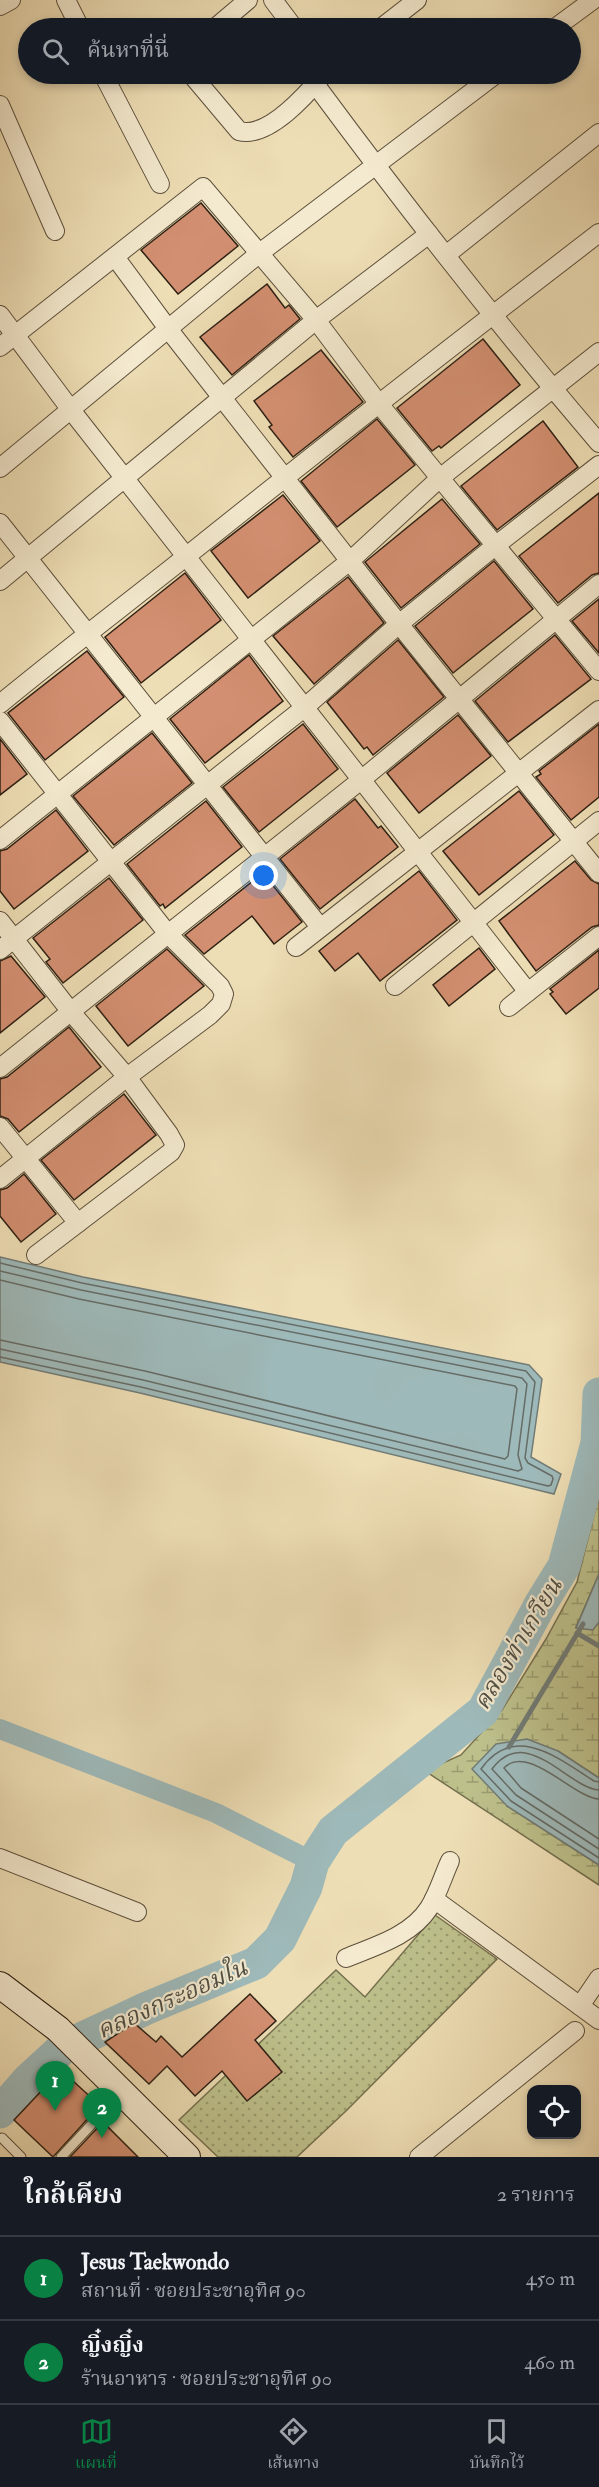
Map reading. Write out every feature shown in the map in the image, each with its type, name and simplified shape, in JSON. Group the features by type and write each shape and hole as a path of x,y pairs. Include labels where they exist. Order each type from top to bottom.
{"street":[{"path":"0,6 11,0"},
{"path":"66,0 75,18"},
{"path":"227,18 248,0"},
{"path":"273,0 286,18"},
{"path":"394,18 417,0"},
{"path":"569,18 593,0"},
{"path":"108,84 160,184"},
{"path":"199,84 239,131 247,133 263,129 278,119 315,84"},
{"path":"323,84 375,165 492,315 599,443"},
{"path":"0,468 261,252 483,84"},
{"path":"0,105 56,231"},
{"path":"446,255 599,133"},
{"path":"7,341 203,187 261,252 379,404 599,671"},
{"path":"0,704 285,476 599,233"},
{"path":"0,581 127,478 222,396 316,320 429,234"},
{"path":"115,257 169,330 399,624 460,697 599,873"},
{"path":"0,315 7,341 71,410 127,478 304,708 528,992"},
{"path":"0,840 351,560 440,478 599,352"},
{"path":"7,945 304,708 399,624 599,465"},
{"path":"0,523 320,927"},
{"path":"0,1068 361,780 599,584"},
{"path":"296,947 599,710"},
{"path":"0,722 168,934 220,986 224,994 221,1004 210,1015 0,1179"},
{"path":"395,986 599,821"},
{"path":"0,921 7,945 71,1012 128,1077 170,1134 175,1145 171,1152 36,1255"},
{"path":"509,1007 599,936"},
{"path":"0,1127 78,1223"},
{"path":"0,1858 137,1912"},
{"path":"346,1958 398,1936 412,1927 423,1916 434,1899 450,1861"},
{"path":"434,1899 599,2020"},
{"path":"580,2006 599,1978"},
{"path":"0,1985 58,2029 187,2157"},
{"path":"419,2157 575,2031"}],"lane":[{"path":"61,2157 121,2092"},
{"path":"2,2138 21,2157"}],"green space":[{"path":"599,1485 599,1574 576,1627 593,1629 599,1622 599,1778 558,1751 507,1806 599,1865 599,1885 425,1771 461,1755 502,1710 546,1639 577,1582 596,1507"},
{"path":"435,1915 497,1959 297,2157 218,2157 179,2120 336,1970 365,1997"}],"water":[{"path":"0,1257 83,1277 529,1365 542,1379 531,1457 561,1474 554,1494 140,1393 0,1362"},
{"path":"599,1574 599,1622 593,1630 576,1628"},
{"path":"527,1739 558,1751 599,1778 599,1865 507,1806 472,1769 496,1744"}],"building":[{"path":"201,203 238,246 178,294 141,250"},
{"path":"267,284 285,308 289,305 300,319 232,375 200,337"},
{"path":"483,339 520,385 441,448 439,446 432,451 397,408"},
{"path":"321,350 363,402 293,457 269,427 272,425 254,401"},
{"path":"377,419 415,465 337,527 301,481"},
{"path":"543,421 578,467 497,530 461,486"},
{"path":"599,493 599,573 592,575 558,603 519,556"},
{"path":"283,495 320,541 248,598 211,551"},
{"path":"442,499 480,544 401,608 365,562"},
{"path":"494,561 533,609 453,673 415,626"},
{"path":"185,573 221,620 141,683 105,637"},
{"path":"348,577 384,623 314,684 273,636"},
{"path":"599,599 599,653 572,621"},
{"path":"555,635 591,679 508,742 475,701"},
{"path":"398,640 444,697 373,755 367,747 364,749 327,702"},
{"path":"87,651 124,697 45,760 8,713"},
{"path":"249,655 283,701 205,763 170,719"},
{"path":"458,715 491,756 419,813 387,773"},
{"path":"303,724 338,769 259,832 223,787"},
{"path":"599,724 599,797 571,820 536,777 541,774 539,771"},
{"path":"152,733 192,783 114,845 73,796"},
{"path":"0,739 27,774 0,795"},
{"path":"519,791 554,835 479,895 443,851"},
{"path":"355,799 378,828 381,826 398,847 320,909 280,859"},
{"path":"206,801 242,847 165,908 163,904 160,906 127,864"},
{"path":"56,810 88,851 14,909 0,891 0,851 7,849"},
{"path":"575,861 591,880 599,884 599,925 592,927 536,971 499,921"},
{"path":"419,871 457,920 380,981 358,953 335,971 319,951"},
{"path":"263,873 302,922 274,944 252,916 204,954 185,935"},
{"path":"109,878 143,920 63,983 46,962 50,959 33,938"},
{"path":"479,948 495,969 449,1006 433,985"},
{"path":"167,949 204,986 128,1046 96,1006"},
{"path":"599,950 599,988 566,1014 550,994 553,992 550,989"},
{"path":"11,956 45,997 0,1033 0,961"},
{"path":"69,1027 101,1067 19,1132 8,1119 0,1116 0,1079 7,1077"},
{"path":"124,1094 156,1135 74,1200 41,1160"},
{"path":"24,1174 56,1214 21,1242 0,1216 0,1190 7,1188"},
{"path":"250,1994 276,2021 255,2040 282,2072 247,2101 222,2071 195,2096 167,2066 149,2084 105,2042 134,2023 156,2042 161,2036 182,2057"},
{"path":"61,2070 96,2102 90,2109 93,2113 53,2157 14,2120"},
{"path":"103,2122 138,2157 70,2157"}],"waterway":[{"name":"คลองท่าเกวียน","path":"0,2112 27,2081 64,2047 147,2008 256,1963 280,1939 306,1887 313,1862 333,1831 483,1711 540,1605 564,1566 597,1443 599,1394"},
{"path":"509,1747 583,1624"},
{"path":"577,1633 599,1646"},
{"path":"0,1729 216,1813 313,1862"}],"place":[{"name":"Jesus Taekwondo","path":"55,2111"},
{"name":"ญิ๋งญิ๋ง","path":"102,2138"}],"water label":[{"name":"คลองกระออมใน","path":"172,1999"}]}
